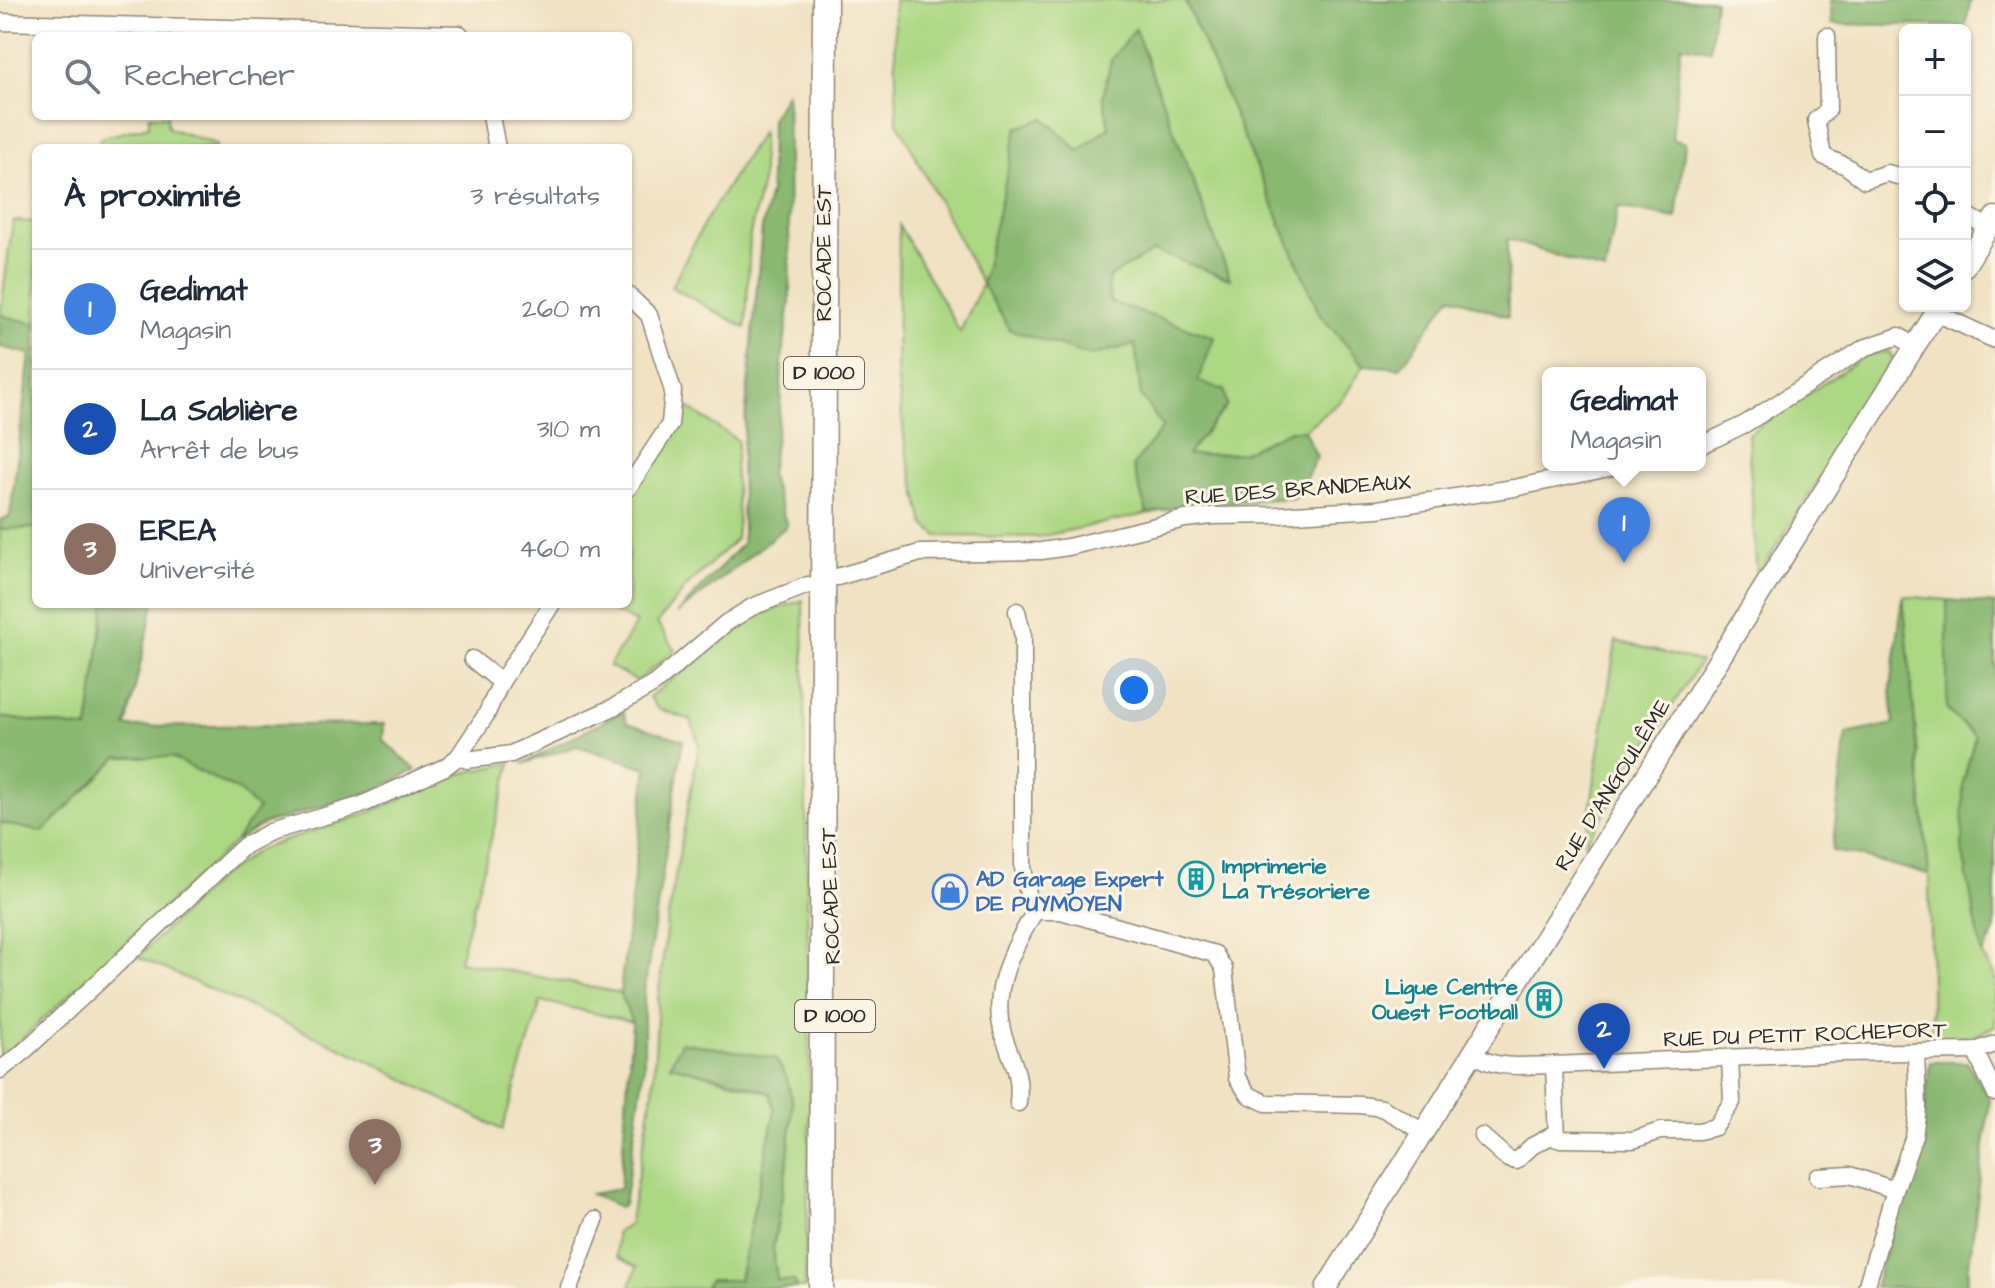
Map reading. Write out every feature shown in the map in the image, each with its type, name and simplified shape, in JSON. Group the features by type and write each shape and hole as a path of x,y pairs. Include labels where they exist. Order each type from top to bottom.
{"main road":[{"name":"ROCADE EST","path":"821,1288 825,0"},
{"name":"ROCADE EST","path":"824,745 835,1012 833,1288"}],"street":[{"path":"0,22 383,32"},
{"path":"1827,36 1828,110 1816,120 1823,156 1846,166 1865,180 1887,173 1899,176"},
{"path":"492,120 496,144"},
{"path":"1971,216 1992,223 1971,256"},
{"path":"632,299 649,315 673,391 670,424 632,482"},
{"name":"RUE D'ANGOULÊME","path":"1326,1288 1936,312"},
{"path":"1944,312 1995,340"},
{"path":"1706,443 1745,424 1864,348 1899,336 1914,347"},
{"name":"RUE DES BRANDEAUX","path":"837,577 920,553 1041,551 1212,516 1378,509 1514,488 1595,471"},
{"path":"458,757 467,760 511,754 614,707 654,684 726,623 752,607 808,585"},
{"path":"0,1070 19,1056 244,846 270,832 359,806 445,767 458,757 486,715 501,682 549,608"},
{"path":"1017,611 1024,651 1023,868 1035,911 1018,939 1001,982 999,1010 1002,1031 1021,1081 1018,1103"},
{"path":"472,659 501,682"},
{"path":"1035,911 1061,911 1215,954 1224,969 1237,1078 1249,1095 1266,1103 1382,1108 1424,1132"},
{"name":"RUE DU PETIT ROCHEFORT","path":"1474,1054 1484,1062 1554,1065 1975,1051 1995,1044"},
{"path":"1975,1051 1995,1093"},
{"path":"1866,1288 1917,1122 1916,1052"},
{"path":"1554,1065 1557,1139 1633,1140 1660,1131 1709,1130 1721,1121 1732,1102 1730,1058"},
{"path":"1482,1136 1508,1159 1516,1161 1532,1146 1555,1134"},
{"path":"1818,1177 1850,1175 1895,1190"},
{"path":"569,1288 595,1220"}],"green space":[{"path":"894,0 1185,0 1320,315 1364,365 1343,399 1304,430 1290,430 1241,453 1186,455 1198,381 1214,337 1110,302 1108,278 1154,251 1230,278 1135,29 1103,96 1109,127 1079,151 1044,119 982,284 897,121"},
{"path":"1185,0 1715,0 1710,50 1681,45 1672,139 1685,143 1676,218 1618,207 1605,272 1507,239 1508,317 1451,296 1400,368 1364,365 1320,315"},
{"path":"1830,0 1971,0 1965,24 1832,24"},
{"path":"1135,29 1230,279 1154,251 1108,278 1110,302 1214,337 1198,381 1224,390 1227,405 1187,455 1241,453 1290,430 1304,430 1317,457 1295,498 1194,504 1147,514 1133,466 1163,427 1141,396 1135,344 1091,356 1010,330 982,284 1017,128 1044,118 1079,151 1109,127 1103,96 1111,60"},
{"path":"787,92 790,301 782,360 780,411 770,474 787,526 677,614 742,544 741,468 762,229 770,192 771,119"},
{"path":"149,120 167,120 168,128 216,144 100,144 100,138 149,126"},
{"path":"762,131 762,182 750,234 746,328 671,287 706,220"},
{"path":"13,221 32,222 32,323 0,315"},
{"path":"899,225 960,332 982,284 1135,344 1141,396 1163,427 1133,466 1147,514 1038,537 938,536 924,524 905,444 897,373"},
{"path":"0,315 32,323 32,528 0,529 0,520 10,516 30,354 0,347"},
{"path":"1889,352 1894,361 1757,577 1748,434 1867,354"},
{"path":"684,405 738,441 736,539 686,587 657,623 675,650 637,681 609,666 636,623 607,608 632,608 632,492 673,432"},
{"path":"32,528 32,608 104,608 88,729 0,717 0,529"},
{"path":"1903,596 1947,600 1947,710 1975,736 1963,783 1982,955 1995,977 1995,1026 1972,1037 1932,1041 1929,875"},
{"path":"1903,596 1929,875 1832,851 1846,734 1894,724 1891,688"},
{"path":"803,600 810,1112 805,1288 796,1288 795,1281 777,1280 773,1249 788,1160 787,1078 670,1064 770,1093 775,1110 739,1280 710,1280 704,1288 629,1288 637,1267 617,1257 616,1233 629,1225 653,1091 658,1000 667,922 699,745 691,720 658,709 649,697 754,616"},
{"path":"1947,600 1995,604 1995,932 1982,955 1962,849 1963,783 1975,736 1947,710"},
{"path":"104,608 153,608 126,727 384,724 383,740 416,770 373,791 264,824 235,842 258,809 239,791 171,757 118,757 43,832 0,823 0,717 88,729"},
{"path":"1616,641 1700,662 1585,844"},
{"path":"623,711 627,723 683,740 644,992 644,1068 624,1205 619,1207 591,1194 620,1189 632,1023 620,993 647,768 577,746 522,764"},
{"path":"117,757 171,757 239,791 259,809 235,842 0,1059 0,823 43,832"},
{"path":"511,763 459,961 620,993 632,1022 541,1001 502,1130 359,1056 138,957 217,879 260,849 363,815 459,774"},
{"path":"681,1042 775,1058 787,1078 793,1103 788,1160 773,1249 777,1280 795,1281 796,1288 704,1288 710,1280 739,1280 775,1110 770,1093 670,1065"},
{"path":"1930,1062 1967,1062 1990,1099 1967,1281 1965,1288 1874,1288 1922,1129"}],"place":[{"name":"Gedimat","path":"1624,563"},
{"name":"Imprimerie La Trésoriere","path":"1196,879"},
{"name":"AD Garage Expert DE PUYMOYEN","path":"950,892"},
{"name":"Ligue Centre Ouest Football","path":"1544,1000"},
{"name":"La Sablière","path":"1604,1069"},
{"name":"EREA","path":"375,1185"}]}
